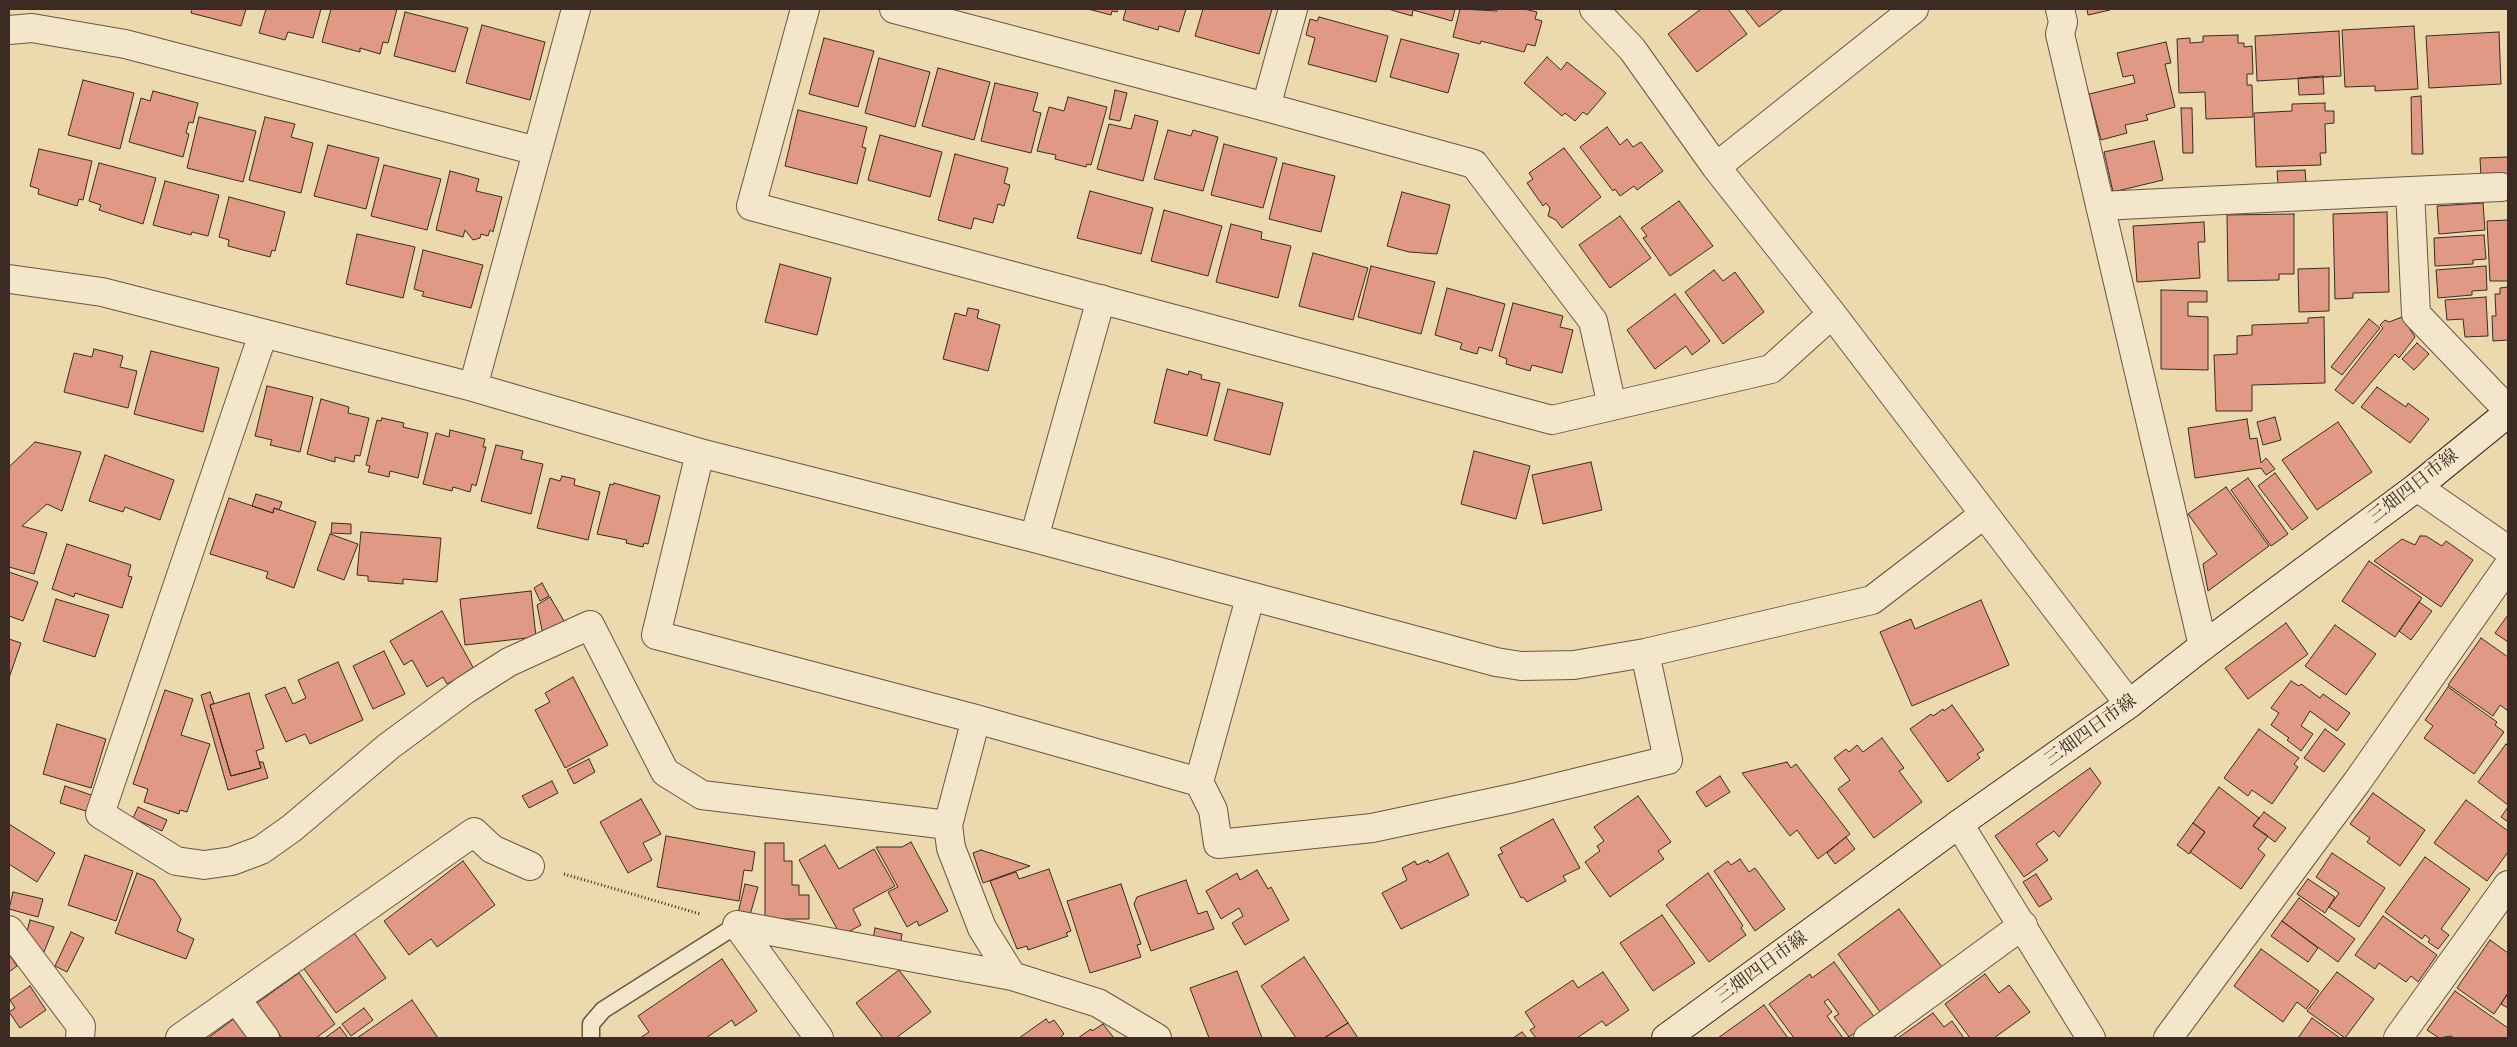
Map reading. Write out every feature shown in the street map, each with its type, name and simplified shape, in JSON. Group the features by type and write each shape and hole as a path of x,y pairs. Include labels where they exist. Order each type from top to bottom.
{"street":[{"path":"473,387 576,9"},
{"path":"805,9 751,206 1552,420 1771,369 1832,314"},
{"path":"894,9 1474,164 1593,321 1612,406"},
{"path":"1266,107 1293,9"},
{"path":"1594,9 1632,49 1716,167 1832,314 1983,515 2129,704"},
{"path":"1716,167 1914,9"},
{"path":"2060,9 2063,22 2060,34 2203,646"},
{"path":"9,30 32,28 125,44 537,151"},
{"path":"2100,206 2501,188"},
{"path":"2410,192 2416,314 2508,411"},
{"path":"9,279 102,292 473,387 700,454 1034,538 1250,598 1496,662 1520,666 1574,665 1645,653 1872,600 1983,515"},
{"path":"1034,538 1100,299"},
{"path":"263,334 100,814 176,861 204,864 232,861 260,850 292,828 389,746 465,690 509,662 590,625 665,772 702,795 948,825"},
{"name":"三畑四日市線","path":"1666,1038 1959,824 2129,704 2203,646 2417,487 2508,411"},
{"path":"700,454 656,635 976,719 1199,782"},
{"path":"2417,487 2508,550"},
{"path":"2168,1038 2357,782 2508,566"},
{"path":"1250,598 1199,782 1213,810 1218,844 1372,828 1513,798 1668,760 1645,653"},
{"path":"976,719 948,825 951,848 982,928 1012,976"},
{"path":"1959,824 2091,1038"},
{"path":"180,1038 237,1000 474,832 492,848 530,866"},
{"path":"2398,1038 2508,885"},
{"path":"737,925 1012,976 1098,1003 1157,1038"},
{"path":"737,925 819,1038"},
{"path":"1868,1038 2023,925"},
{"path":"9,930 81,1026 80,1038"},
{"path":"237,1000 265,1038"}],"lane":[{"path":"591,1038 591,1024 603,1010 737,925"}],"path":[{"path":"530,866 669,904 737,925"}],"building":[{"path":"192,9 246,9 241,26 191,13"},
{"path":"266,9 321,9 313,38 288,32 285,40 259,33"},
{"path":"331,9 397,9 388,43 383,42 380,54 360,48 360,52 322,42"},
{"path":"1088,9 1118,9 1117,12 1112,11 1111,15"},
{"path":"1126,9 1186,9 1179,32 1159,26 1158,30 1123,20"},
{"path":"1203,9 1272,9 1259,54 1195,36"},
{"path":"1388,9 1455,9 1452,21 1413,10 1412,16"},
{"path":"1460,9 1497,11 1497,9 1524,9 1537,12 1535,19 1542,21 1535,46 1527,44 1524,52 1481,41 1480,44 1453,37"},
{"path":"1701,9 1728,9 1747,34 1697,72 1668,34"},
{"path":"1745,9 1783,9 1759,27"},
{"path":"2087,9 2109,9 2110,10 2088,15"},
{"path":"405,12 468,28 455,72 394,56"},
{"path":"1319,17 1388,36 1376,82 1308,64 1315,38 1306,35 1310,19 1317,21"},
{"path":"482,25 545,42 530,100 466,83"},
{"path":"2414,26 2418,89 2375,91 2375,86 2345,87 2342,30"},
{"path":"2339,31 2341,76 2257,81 2255,36"},
{"path":"2499,32 2501,84 2429,88 2426,36"},
{"path":"2238,35 2238,43 2244,43 2244,47 2252,46 2253,74 2247,74 2247,85 2252,85 2253,117 2206,119 2205,92 2179,93 2177,39 2190,38 2190,43 2203,42 2203,36"},
{"path":"824,38 874,51 858,107 809,94"},
{"path":"1401,39 1459,54 1448,93 1390,77"},
{"path":"2166,42 2171,63 2165,64 2175,107 2146,115 2148,120 2125,125 2127,133 2101,140 2089,94 2135,83 2133,75 2123,77 2117,53"},
{"path":"1547,57 1561,70 1567,62 1606,93 1587,115 1583,112 1575,121 1565,113 1562,116 1524,83"},
{"path":"879,58 930,72 915,127 865,113"},
{"path":"938,68 990,82 974,140 922,126"},
{"path":"2323,76 2324,94 2299,95 2298,78"},
{"path":"83,80 134,93 120,149 68,135"},
{"path":"995,83 1038,93 1033,111 1041,113 1031,153 981,141"},
{"path":"1115,90 1127,93 1120,121 1109,119"},
{"path":"153,91 198,103 193,123 189,122 186,133 189,134 183,157 129,142 141,98 150,101"},
{"path":"2421,96 2423,154 2412,154 2411,97"},
{"path":"1068,97 1107,107 1091,165 1087,164 1086,167 1055,159 1056,155 1037,151 1049,107 1064,111"},
{"path":"2325,103 2325,111 2334,111 2334,123 2325,124 2326,153 2320,153 2321,165 2256,167 2254,113 2292,111 2292,104"},
{"path":"2181,108 2192,108 2193,153 2183,153"},
{"path":"798,110 867,127 862,147 866,148 857,184 785,166"},
{"path":"1135,115 1158,121 1143,181 1097,169 1109,124 1131,129"},
{"path":"199,117 256,131 243,182 187,168"},
{"path":"265,117 295,124 291,137 313,143 301,193 249,180"},
{"path":"1607,127 1620,145 1627,139 1633,147 1641,142 1663,171 1637,190 1634,186 1620,196 1615,189 1613,191 1580,147"},
{"path":"1168,130 1191,136 1193,130 1218,137 1203,191 1154,179"},
{"path":"880,135 942,152 930,197 868,180"},
{"path":"2154,141 2163,180 2113,192 2104,152"},
{"path":"1224,144 1277,158 1263,208 1211,195"},
{"path":"328,145 379,158 366,209 314,196"},
{"path":"1564,148 1601,197 1562,228 1556,220 1548,216 1550,208 1546,203 1543,206 1527,183 1533,179 1529,173"},
{"path":"39,149 92,161 83,200 79,199 77,206 38,194 39,189 30,186"},
{"path":"955,154 1008,168 1004,183 1010,185 1004,206 998,204 993,223 974,218 971,229 938,220"},
{"path":"2508,157 2508,175 2481,177 2480,158"},
{"path":"99,163 156,178 143,224 99,210 101,205 89,201"},
{"path":"1283,163 1335,176 1321,232 1269,219"},
{"path":"384,165 441,179 427,230 371,216"},
{"path":"2305,170 2306,183 2278,184 2277,171"},
{"path":"450,171 479,179 476,191 502,197 493,232 490,230 488,236 481,234 480,238 473,240 465,230 463,237 436,230"},
{"path":"165,181 219,195 208,236 192,232 191,235 153,225"},
{"path":"1090,191 1153,208 1141,254 1077,238"},
{"path":"1402,192 1450,205 1437,254 1409,252 1387,246"},
{"path":"229,197 285,212 275,251 272,250 270,257 228,246 229,240 219,237"},
{"path":"1679,201 1713,246 1670,276 1643,238 1647,236 1641,228"},
{"path":"2483,203 2485,230 2439,234 2437,206"},
{"path":"1164,210 1222,226 1208,276 1151,261"},
{"path":"2387,212 2389,292 2353,293 2353,298 2335,299 2333,214"},
{"path":"2294,214 2294,274 2279,274 2279,280 2228,281 2227,215"},
{"path":"1620,216 1651,258 1610,288 1579,245"},
{"path":"2508,220 2508,281 2490,281 2487,221"},
{"path":"2204,222 2205,242 2198,242 2200,278 2137,282 2133,226"},
{"path":"1231,224 1262,232 1261,239 1291,246 1278,298 1216,282"},
{"path":"357,234 415,247 403,298 346,284"},
{"path":"2484,235 2486,259 2473,260 2473,264 2435,266 2434,238"},
{"path":"423,250 483,265 471,308 422,296 424,292 414,289"},
{"path":"1313,253 1368,268 1353,320 1299,306"},
{"path":"780,264 831,278 817,335 765,322"},
{"path":"1371,266 1435,282 1421,334 1358,317"},
{"path":"2486,266 2487,290 2472,291 2472,295 2438,298 2436,270"},
{"path":"2329,268 2329,311 2299,312 2298,269"},
{"path":"1714,270 1723,281 1735,272 1764,312 1723,344 1685,292"},
{"path":"2508,287 2508,340 2493,341 2492,316 2496,316 2495,294 2500,294 2500,288"},
{"path":"1447,288 1505,304 1492,351 1479,347 1477,354 1460,349 1462,343 1435,335"},
{"path":"2161,290 2207,291 2207,302 2188,302 2188,316 2208,317 2208,370 2161,369"},
{"path":"1675,294 1710,341 1692,355 1686,346 1655,369 1627,330"},
{"path":"2486,297 2488,336 2465,337 2463,319 2447,320 2445,300"},
{"path":"1513,303 1563,316 1560,327 1573,330 1562,373 1532,365 1530,371 1506,364 1507,359 1499,356"},
{"path":"968,308 979,310 977,318 1000,325 988,371 943,359 955,313 966,316"},
{"path":"2324,317 2325,383 2252,385 2252,411 2216,411 2214,355 2237,354 2237,336 2252,335 2252,325 2308,323 2308,318"},
{"path":"2402,317 2415,337 2399,358 2395,354 2353,404 2335,390 2383,328 2380,325 2385,320 2389,322"},
{"path":"2369,319 2380,328 2342,375 2331,367"},
{"path":"2417,343 2429,354 2414,370 2402,359"},
{"path":"94,349 123,356 120,367 137,371 128,408 64,392 74,353 92,357"},
{"path":"151,351 219,368 203,432 134,414"},
{"path":"1167,369 1188,375 1189,371 1202,375 1201,379 1220,383 1207,436 1154,423"},
{"path":"267,386 313,397 300,452 270,445 272,440 255,436"},
{"path":"2377,387 2406,407 2408,403 2429,419 2410,443 2361,407"},
{"path":"1228,389 1283,403 1270,455 1214,440"},
{"path":"321,399 349,407 348,413 369,418 360,456 355,455 354,462 335,457 335,462 307,454"},
{"path":"2275,417 2281,440 2263,445 2257,422"},
{"path":"382,418 404,423 403,427 428,433 418,478 390,471 389,477 368,472 370,466 366,465 377,420 381,421"},
{"path":"2247,419 2250,439 2257,438 2261,463 2266,458 2275,469 2266,475 2261,468 2195,478 2188,428"},
{"path":"2338,422 2372,472 2317,510 2282,460"},
{"path":"450,430 485,439 483,447 486,447 476,486 472,484 470,492 453,487 452,491 423,484 436,433 449,437"},
{"path":"35,442 81,452 62,511 47,504 22,526 47,533 34,574 9,567 9,467"},
{"path":"496,445 523,451 521,459 543,464 531,514 481,501"},
{"path":"1474,451 1530,466 1516,519 1461,504"},
{"path":"105,455 174,480 160,520 125,507 123,512 89,501"},
{"path":"1591,462 1602,510 1543,524 1532,475"},
{"path":"2275,473 2308,518 2292,530 2258,486"},
{"path":"562,476 575,479 574,485 600,492 588,540 537,528 550,478 560,481"},
{"path":"2248,478 2288,534 2271,546 2231,490"},
{"path":"614,483 660,496 648,544 644,543 643,547 626,543 627,540 597,534 610,484 613,485"},
{"path":"2226,487 2269,546 2208,591 2203,564 2217,554 2188,514"},
{"path":"256,494 282,502 279,510 274,508 273,513 252,506"},
{"path":"229,498 273,513 274,508 316,522 294,588 266,578 268,572 210,554"},
{"path":"332,523 351,524 351,534 331,533"},
{"path":"361,532 441,538 437,582 403,579 403,584 368,581 368,576 357,575"},
{"path":"330,534 358,544 344,580 317,570"},
{"path":"2420,536 2426,536 2442,546 2446,541 2473,560 2441,607 2374,561 2402,539 2415,545"},
{"path":"67,544 131,565 128,576 132,577 122,608 75,593 74,597 52,589"},
{"path":"2369,561 2422,598 2395,637 2342,601"},
{"path":"9,572 38,582 23,621 9,616"},
{"path":"542,583 549,596 540,601 534,588"},
{"path":"531,591 536,637 465,645 460,599"},
{"path":"550,597 567,626 543,635 537,605"},
{"path":"56,599 109,615 95,657 43,641"},
{"path":"1981,600 2009,665 1912,706 1880,632 1911,619 1915,629"},
{"path":"2419,602 2432,611 2411,640 2399,631"},
{"path":"442,611 474,669 447,684 443,677 427,687 412,660 404,665 390,641"},
{"path":"2508,615 2508,642 2495,633"},
{"path":"2286,623 2308,654 2248,699 2225,668"},
{"path":"2335,625 2376,654 2346,695 2305,666"},
{"path":"2481,638 2508,657 2508,711 2500,705 2493,716 2448,685"},
{"path":"9,639 21,643 9,678"},
{"path":"384,651 405,694 373,709 353,666"},
{"path":"338,662 363,720 310,744 305,734 286,742 265,695 285,687 293,704 306,698 298,680"},
{"path":"573,677 608,745 565,768 535,710 550,702 545,693"},
{"path":"2291,681 2299,686 2301,684 2320,698 2323,694 2350,713 2337,731 2310,711 2301,726 2313,734 2301,751 2287,740 2289,738 2271,725 2279,713 2271,708"},
{"path":"2448,687 2497,722 2495,725 2504,732 2474,774 2424,738 2433,726 2425,720"},
{"path":"165,690 193,699 181,735 210,744 187,812 180,810 179,814 144,802 148,789 133,784"},
{"path":"210,692 214,703 210,705 231,776 261,768 259,762 263,762 268,778 228,790 201,695"},
{"path":"249,693 264,748 256,751 261,768 231,776 210,705"},
{"path":"1952,705 1984,750 1977,754 1980,758 1948,782 1910,729 1931,714 1933,716"},
{"path":"57,724 106,739 91,788 43,774"},
{"path":"2259,729 2299,758 2294,764 2298,767 2272,804 2252,790 2248,796 2224,778"},
{"path":"2325,729 2345,744 2324,772 2304,758"},
{"path":"1882,738 1904,768 1899,771 1922,802 1874,838 1838,789 1850,780 1834,758 1846,749 1849,752 1857,745 1863,752"},
{"path":"2506,744 2508,746 2508,805 2478,782"},
{"path":"589,759 595,772 574,784 567,770"},
{"path":"1787,762 1791,768 1796,764 1850,834 1818,859 1797,830 1790,836 1742,773"},
{"path":"2090,768 2101,783 2059,837 2054,831 2036,844 2048,860 2024,877 1995,836"},
{"path":"1720,776 1730,792 1706,807 1696,792"},
{"path":"552,781 558,793 529,808 522,796"},
{"path":"65,786 94,796 89,812 60,803"},
{"path":"2219,787 2259,818 2253,826 2268,836 2258,849 2265,855 2241,889 2190,852 2205,832 2193,823"},
{"path":"2373,793 2425,830 2400,866 2367,842 2370,838 2350,824"},
{"path":"1638,796 1671,842 1658,851 1664,859 1610,897 1585,862 1600,851 1597,846 1604,841 1594,827"},
{"path":"641,799 661,834 643,843 652,860 628,873 600,822"},
{"path":"2466,800 2508,831 2508,852 2487,881 2434,843"},
{"path":"138,807 167,820 162,831 133,818"},
{"path":"2508,807 2508,822 2501,817"},
{"path":"2264,812 2286,828 2275,842 2253,826"},
{"path":"1553,819 1580,868 1563,876 1566,881 1527,902 1523,897 1521,898 1498,855 1503,853 1500,848"},
{"path":"2193,823 2205,832 2189,854 2177,845"},
{"path":"9,824 55,853 37,882 9,864"},
{"path":"666,836 755,852 752,871 744,870 739,901 657,887"},
{"path":"1846,837 1855,849 1835,864 1827,853"},
{"path":"911,842 948,911 919,926 917,921 907,927 888,892 898,887 876,847 902,847"},
{"path":"765,843 784,843 784,861 792,861 792,885 799,885 799,895 809,895 809,919 765,919"},
{"path":"825,845 839,869 874,849 895,886 853,909 861,925 841,936 799,860"},
{"path":"981,850 1030,866 983,883 973,853"},
{"path":"1448,853 1469,895 1401,929 1382,893 1407,880 1402,868 1415,861 1417,865 1428,860 1429,863"},
{"path":"2332,853 2385,888 2359,927 2329,907 2339,893 2316,877"},
{"path":"85,855 133,871 116,921 68,905"},
{"path":"2425,857 2470,889 2441,929 2449,935 2438,949 2428,942 2430,939 2425,935 2422,939 2385,912"},
{"path":"1740,859 1749,872 1755,868 1785,909 1755,931 1714,871 1728,861 1731,865"},
{"path":"463,861 495,905 437,947 431,939 409,955 384,921"},
{"path":"1049,869 1071,931 1066,933 1068,936 1028,950 1027,946 1017,949 990,881 1016,872 1019,879"},
{"path":"1257,870 1268,889 1271,887 1289,920 1245,945 1232,923 1243,916 1239,908 1221,919 1206,891 1237,873 1240,880"},
{"path":"137,873 154,880 181,919 177,931 194,939 186,959 115,933"},
{"path":"1708,873 1743,926 1741,928 1746,935 1709,962 1666,905"},
{"path":"2036,874 2052,899 2039,907 2023,882"},
{"path":"2308,879 2335,897 2325,913 2297,894"},
{"path":"1186,880 1198,914 1207,911 1214,929 1151,951 1134,904 1137,897"},
{"path":"745,884 758,887 750,915 738,913"},
{"path":"1121,884 1141,944 1137,945 1141,957 1090,973 1067,901"},
{"path":"13,892 43,899 38,917 9,909"},
{"path":"2299,898 2355,939 2338,962 2282,921"},
{"path":"1899,909 1942,967 1880,1012 1838,954"},
{"path":"1662,915 1695,963 1653,991 1620,943"},
{"path":"2383,916 2437,955 2418,982 2411,976 2406,982 2379,963 2375,969 2355,955"},
{"path":"30,920 54,927 44,952 26,935"},
{"path":"2282,921 2318,948 2308,962 2271,936"},
{"path":"875,928 902,934 900,946 873,940"},
{"path":"352,930 386,978 336,1013 302,966"},
{"path":"71,932 84,938 67,972 55,966"},
{"path":"2490,940 2508,953 2508,993 2494,1014 2457,988"},
{"path":"2261,949 2319,991 2306,1009 2297,1002 2283,1022 2234,986"},
{"path":"9,954 17,966 9,972"},
{"path":"1304,957 1348,1023 1324,1038 1296,1038 1261,986"},
{"path":"722,959 757,1011 735,1026 732,1020 706,1038 640,1038 649,1032 638,1016"},
{"path":"1834,962 1875,1018 1849,1037 1834,1017 1839,1014 1828,999 1824,1002 1832,1012 1827,1016 1843,1038 1794,1038 1769,1004 1810,974 1812,978"},
{"path":"899,970 931,1012 896,1038 883,1038 856,1003"},
{"path":"1237,971 1262,1038 1209,1038 1190,988"},
{"path":"1603,972 1629,1010 1606,1026 1602,1021 1577,1038 1536,1038 1530,1030 1535,1027 1525,1012 1573,980 1578,988"},
{"path":"2337,972 2374,999 2345,1038 2307,1011"},
{"path":"299,973 335,1024 316,1038 282,1038 257,1003"},
{"path":"1985,974 1999,993 2009,985 2030,1012 1994,1038 1970,1038 1945,1004"},
{"path":"30,986 46,1010 20,1028 9,1012 15,1008 10,1000"},
{"path":"2455,991 2508,1028 2508,1038 2454,1038 2451,1036 2439,1038 2427,1030"},
{"path":"2508,993 2508,1008 2501,1004"},
{"path":"412,1000 438,1038 357,1038"},
{"path":"1764,1005 1788,1038 1718,1038"},
{"path":"364,1008 373,1020 351,1036 342,1024"},
{"path":"1933,1013 1944,1027 1952,1021 1964,1038 1898,1038"},
{"path":"235,1018 250,1038 208,1038"},
{"path":"2312,1018 2340,1038 2298,1038"},
{"path":"1046,1019 1049,1023 1054,1020 1064,1034 1060,1038 1019,1038"},
{"path":"1348,1023 1358,1038 1324,1038"},
{"path":"1103,1024 1114,1038 1078,1038 1091,1029 1092,1031"},
{"path":"340,1027 348,1038 325,1038"},
{"path":"1522,1032 1527,1038 1513,1038"}]}
